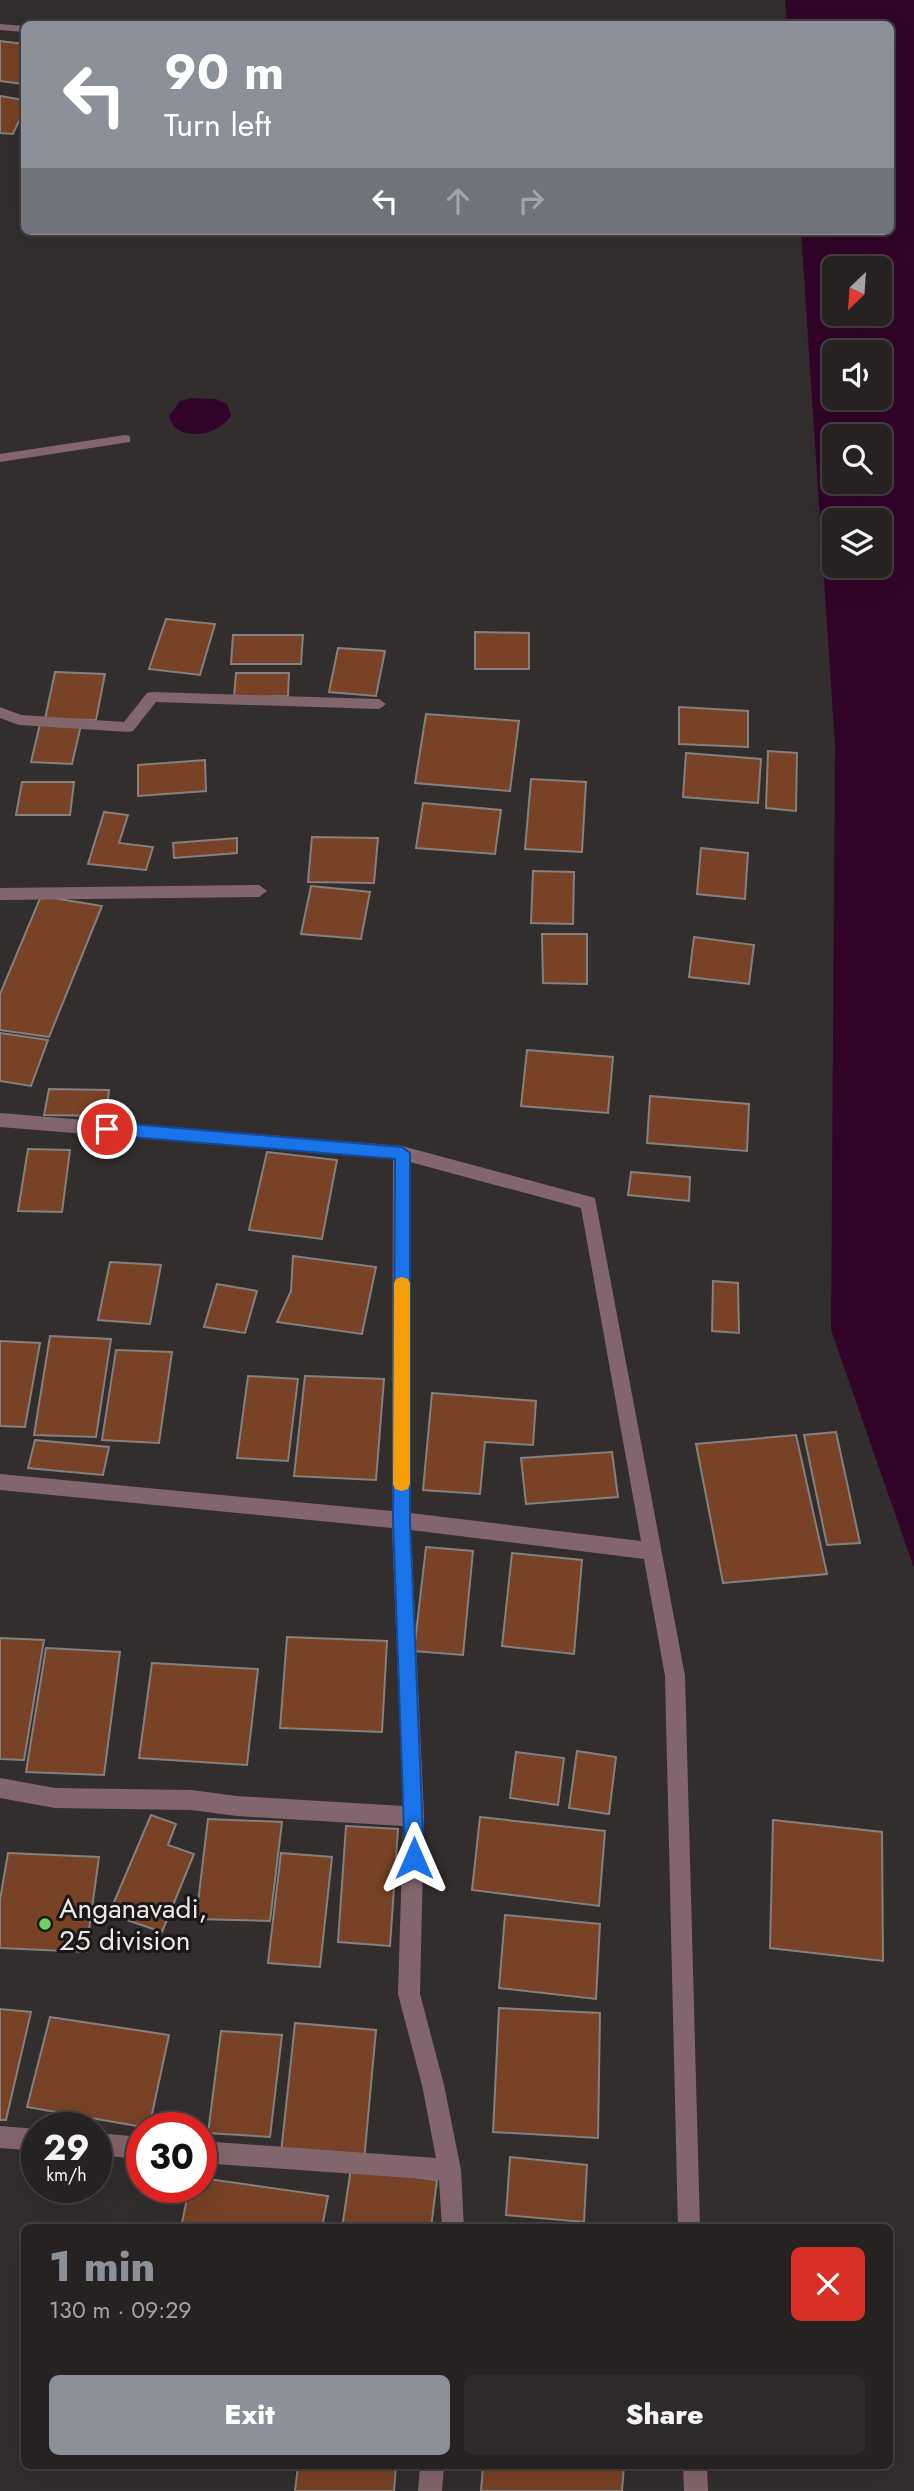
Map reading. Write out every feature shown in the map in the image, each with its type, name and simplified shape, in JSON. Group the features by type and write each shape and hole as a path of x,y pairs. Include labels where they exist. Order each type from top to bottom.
{"street":[{"path":"0,27 21,29"},
{"path":"0,458 125,439"},
{"path":"0,712 19,720 128,727 152,697 379,704"},
{"path":"0,894 259,891"},
{"path":"0,1120 402,1153 589,1203 675,1676 689,2224"},
{"path":"402,1153 401,1520 414,1817 409,1994 433,2085 450,2170 453,2224"},
{"path":"0,1482 401,1520 653,1551"},
{"path":"0,1788 55,1798 191,1800 237,1806 414,1817"},
{"path":"0,2137 21,2139"},
{"path":"217,2153 450,2170"},
{"path":"430,2491 432,2469"},
{"path":"695,2469 696,2491"}],"shaded area":[{"path":"785,0 914,0 914,1568 831,1330 835,746 824,578 892,578 892,508 822,508 822,549 801,235 894,235 894,21 787,21"},
{"path":"192,398 216,399 227,404 231,415 226,422 209,432 189,434 180,431 169,416 180,401"}],"building":[{"path":"0,41 21,44 21,84 0,81"},
{"path":"0,96 21,100 21,117 13,134 0,133"},
{"path":"166,619 215,624 200,675 149,669"},
{"path":"475,632 529,633 529,669 475,669"},
{"path":"233,635 303,635 301,664 231,664"},
{"path":"338,648 385,651 376,696 329,692"},
{"path":"55,672 105,674 96,720 45,719"},
{"path":"236,673 289,673 288,696 234,697"},
{"path":"679,707 748,711 748,747 679,744"},
{"path":"426,714 519,721 510,791 415,783"},
{"path":"40,724 81,725 72,764 31,762"},
{"path":"768,751 797,753 796,811 766,808"},
{"path":"686,753 761,759 758,803 683,797"},
{"path":"205,760 206,791 138,796 138,765"},
{"path":"531,779 586,782 582,852 525,849"},
{"path":"22,782 74,782 70,815 16,815"},
{"path":"423,803 501,810 495,854 416,848"},
{"path":"104,812 128,815 119,843 153,847 146,870 88,864"},
{"path":"312,837 378,838 374,883 308,882"},
{"path":"237,838 237,853 174,858 173,843"},
{"path":"701,848 748,853 745,899 697,894"},
{"path":"533,871 574,872 573,924 531,923"},
{"path":"311,886 370,892 361,939 301,934"},
{"path":"41,896 102,906 49,1037 0,1030 0,994"},
{"path":"542,934 587,934 587,984 543,983"},
{"path":"694,937 754,945 749,984 689,977"},
{"path":"0,1033 48,1040 31,1086 0,1081"},
{"path":"527,1050 613,1057 608,1113 521,1106"},
{"path":"49,1089 109,1090 106,1116 44,1115"},
{"path":"650,1096 749,1104 747,1151 647,1143"},
{"path":"28,1149 70,1150 62,1212 18,1211"},
{"path":"267,1152 337,1160 322,1239 249,1230"},
{"path":"631,1172 690,1177 689,1201 628,1195"},
{"path":"293,1256 376,1267 362,1334 277,1322 291,1291"},
{"path":"110,1262 161,1265 150,1324 98,1320"},
{"path":"713,1281 738,1283 739,1333 712,1331"},
{"path":"217,1284 257,1291 245,1333 204,1327"},
{"path":"50,1336 111,1339 96,1437 34,1435"},
{"path":"0,1341 40,1343 25,1427 0,1426"},
{"path":"116,1350 172,1352 159,1443 102,1440"},
{"path":"248,1376 298,1379 288,1461 237,1458"},
{"path":"305,1376 384,1379 376,1480 294,1476"},
{"path":"432,1393 536,1401 533,1445 485,1442 480,1494 423,1490"},
{"path":"836,1432 860,1543 827,1545 804,1435"},
{"path":"796,1435 827,1574 723,1583 696,1444"},
{"path":"35,1440 109,1447 103,1475 28,1468"},
{"path":"612,1452 618,1497 526,1504 521,1458"},
{"path":"426,1547 473,1551 463,1655 414,1651"},
{"path":"512,1553 582,1560 574,1654 502,1646"},
{"path":"287,1637 387,1641 382,1732 280,1728"},
{"path":"0,1638 44,1640 24,1760 0,1759"},
{"path":"46,1648 120,1652 104,1775 26,1772"},
{"path":"152,1663 258,1669 247,1765 139,1758"},
{"path":"577,1751 616,1757 609,1814 569,1808"},
{"path":"516,1752 564,1758 558,1805 510,1798"},
{"path":"151,1815 176,1824 168,1845 194,1854 162,1932 109,1914"},
{"path":"480,1817 605,1831 599,1906 472,1890"},
{"path":"208,1819 282,1822 270,1921 196,1919"},
{"path":"773,1820 882,1832 883,1961 770,1948"},
{"path":"346,1826 398,1829 390,1946 338,1942"},
{"name":"Anganavadi, 25 division","path":"8,1853 99,1857 86,1952 0,1948 0,1900"},
{"path":"281,1853 332,1857 320,1967 268,1963"},
{"path":"505,1915 600,1924 596,1999 499,1988"},
{"path":"499,2008 600,2013 598,2138 493,2132"},
{"path":"0,2009 31,2012 6,2120 0,2120"},
{"path":"50,2017 169,2035 152,2112 126,2112 126,2124 112,2122 112,2112 56,2112 27,2107"},
{"path":"295,2023 376,2030 364,2161 281,2153"},
{"path":"221,2031 282,2035 270,2137 217,2134 217,2112 211,2112"},
{"path":"510,2157 587,2165 584,2222 506,2215"},
{"path":"351,2168 437,2180 432,2224 343,2224"},
{"path":"217,2180 328,2196 323,2224 182,2224 186,2203 217,2203"},
{"path":"298,2469 396,2469 394,2491 295,2491"},
{"path":"483,2469 624,2469 622,2491 481,2491"}],"slow traffic":[{"path":"402,1283 402,1484"}],"place":[{"name":"Anganavadi, 25 division","path":"45,1924"}],"route":[{"path":"107,1129 402,1153 401,1520 414,1858"}]}
